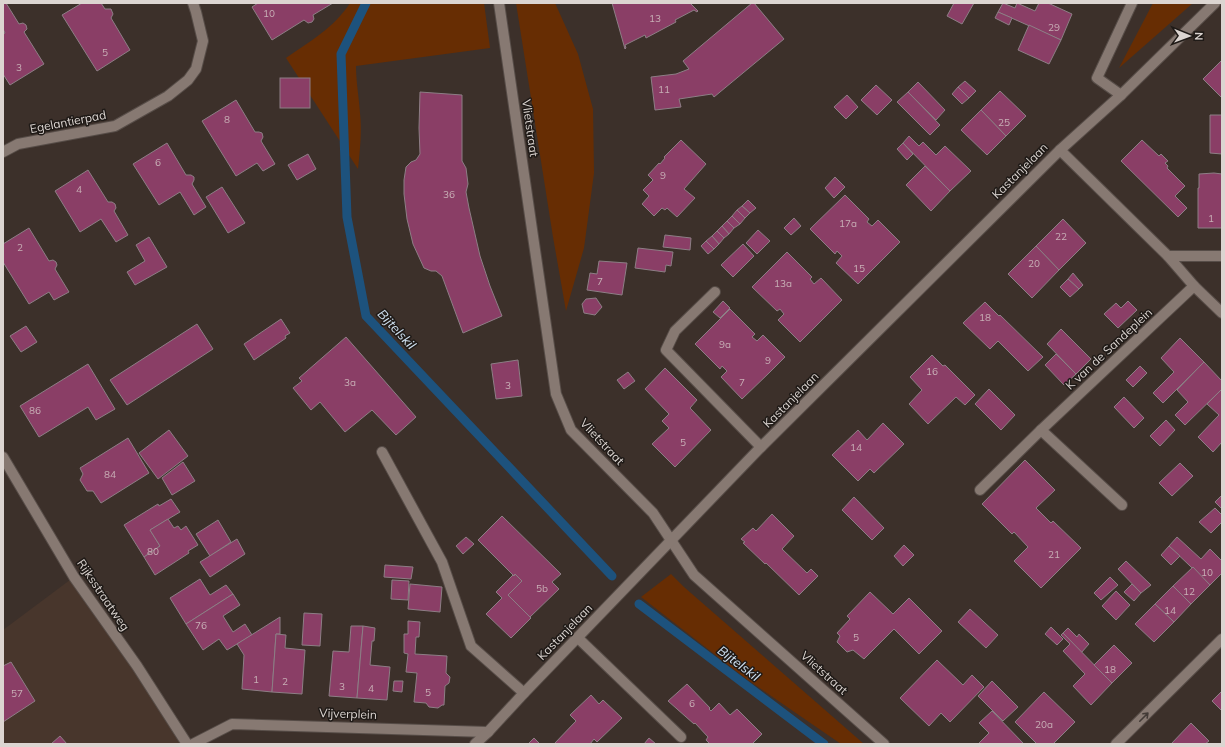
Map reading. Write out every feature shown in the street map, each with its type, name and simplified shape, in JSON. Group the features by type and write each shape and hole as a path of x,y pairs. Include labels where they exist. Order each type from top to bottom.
{"street":[{"name":"Egelantierpad","path":"3,152 18,144 115,126 168,96 188,80 196,69 203,41 193,3"},
{"name":"Vlietstraat","path":"499,3 556,394 571,430 653,513 694,575 884,744"},
{"path":"1121,95 1097,78 1132,3"},
{"name":"Kastanjelaan","path":"488,732 761,447 1060,150 1121,95 1215,3"},
{"path":"1060,150 1168,256 1194,286 1222,313"},
{"path":"1168,256 1222,256"},
{"name":"K van de Sandeplein","path":"980,490 1041,430 1194,286"},
{"path":"715,292 675,331 666,350 761,447"},
{"path":"1041,430 1122,504"},
{"path":"382,452 442,562 471,646 524,693"},
{"name":"Rijksstraatweg","path":"3,457 74,577 137,666 187,744"},
{"path":"578,638 681,737"},
{"path":"1116,744 1222,639"},
{"name":"Vijverplein","path":"193,744 232,724 488,732"},
{"path":"475,744 488,732"}],"shaded area":[{"path":"350,3 484,3 490,48 356,66 361,127 358,169 286,58 329,27 344,12"},
{"path":"516,3 555,3 578,54 593,109 594,173 584,248 566,311 553,237"},
{"path":"1153,3 1193,3 1119,68"},
{"path":"671,574 864,744 841,744 745,678 641,597"},
{"path":"74,577 183,744 3,744 3,630"}],"building":[{"path":"3,3 6,3 19,24 23,23 26,25 27,29 24,32 44,64 10,85 3,74 3,34 5,33 3,29"},
{"path":"82,3 101,3 105,9 111,9 113,14 111,18 130,50 97,71 62,15"},
{"path":"258,3 333,3 313,15 314,19 312,22 308,23 304,20 272,40 252,7"},
{"path":"612,3 690,3 698,11 697,12 694,10 675,20 676,22 646,38 645,35 625,45 625,49"},
{"path":"752,3 754,3 784,39 714,97 712,94 679,99 681,107 655,110 651,77 676,74 689,69 683,61"},
{"path":"954,3 974,3 962,24 947,16"},
{"path":"1003,3 1015,8 1017,3 1035,11 1039,3 1048,3 1072,14 1061,40 998,12"},
{"path":"998,12 1012,18 1009,25 995,18"},
{"path":"1029,25 1061,40 1049,64 1018,50"},
{"path":"1222,60 1222,98 1203,79"},
{"path":"280,78 310,78 310,108 280,108"},
{"path":"965,81 976,91 969,98 958,87"},
{"path":"918,82 945,110 936,120 908,92"},
{"path":"876,85 892,100 877,115 861,100"},
{"path":"958,87 969,98 962,104 952,94"},
{"path":"1000,91 1026,116 1006,136 981,110"},
{"path":"420,92 462,95 462,161 466,168 468,184 466,192 480,256 502,316 463,333 442,276 436,271 431,271 424,268 413,244 407,219 404,180 406,167 411,162 416,160 420,154"},
{"path":"908,92 940,125 930,135 897,102"},
{"path":"847,95 858,107 846,119 834,107"},
{"path":"236,100 255,132 262,133 263,137 261,141 275,164 263,171 257,163 236,176 202,121"},
{"path":"981,110 1006,136 987,155 961,130"},
{"path":"1210,115 1222,115 1222,154 1210,153"},
{"path":"909,136 919,146 923,142 936,155 945,146 971,171 950,191 903,143"},
{"path":"681,140 706,164 684,189 695,198 677,217 667,208 665,210 662,208 654,216 642,204 649,196 643,190 653,180 648,175"},
{"path":"1142,140 1159,156 1161,154 1168,161 1165,163 1168,166 1167,168 1185,186 1175,196 1187,208 1178,217 1121,161"},
{"path":"167,143 186,175 191,175 194,177 192,184 206,207 194,215 180,192 159,205 133,164"},
{"path":"903,143 913,154 907,160 897,149"},
{"path":"308,154 316,169 297,180 288,165"},
{"path":"925,166 950,191 931,211 906,185"},
{"path":"88,170 108,202 115,204 116,208 114,211 128,235 116,242 101,219 80,232 55,191"},
{"path":"1199,174 1222,174 1222,228 1198,228"},
{"path":"835,177 845,187 834,198 825,188"},
{"path":"222,187 245,223 228,233 206,197"},
{"path":"845,195 869,219 867,222 872,226 878,220 900,242 858,284 836,263 842,256 837,251 835,254 810,229"},
{"path":"748,200 756,208 750,213 742,206"},
{"path":"742,206 750,213 745,218 737,210"},
{"path":"737,210 745,218 740,224 732,216"},
{"path":"732,216 740,224 734,228 727,221"},
{"path":"794,218 801,226 791,235 784,228"},
{"path":"1063,219 1086,243 1059,270 1036,246"},
{"path":"727,221 734,228 729,234 722,226"},
{"path":"722,226 729,234 724,238 717,231"},
{"path":"29,228 49,261 53,260 56,262 57,265 55,269 69,292 54,300 49,292 29,304 3,262 3,244"},
{"path":"758,230 770,241 757,254 746,243"},
{"path":"717,231 724,238 719,244 712,236"},
{"path":"665,235 691,238 690,250 663,247"},
{"path":"712,236 719,244 714,249 706,241"},
{"path":"149,237 167,267 135,285 127,272 145,261 136,245"},
{"path":"706,241 714,249 708,254 701,246"},
{"path":"743,244 754,256 733,277 721,265"},
{"path":"1036,246 1059,270 1032,298 1008,274"},
{"path":"638,248 673,252 671,266 666,265 665,272 635,268"},
{"path":"787,252 812,277 810,279 814,284 821,278 842,300 800,342 778,320 784,314 780,309 777,311 752,287"},
{"path":"599,261 627,263 622,295 587,290 590,273 597,274"},
{"path":"1073,273 1083,285 1079,289 1068,279"},
{"path":"1068,279 1079,289 1070,297 1060,287"},
{"path":"596,298 602,307 595,315 584,313 582,304 586,299"},
{"path":"723,301 730,308 720,318 713,312"},
{"path":"1128,301 1137,310 1118,328 1104,314 1116,303 1121,308"},
{"path":"985,302 1043,357 1028,371 998,341 990,349 963,323"},
{"path":"730,309 755,334 752,337 757,341 763,335 785,357 742,399 721,377 727,371 722,366 720,369 695,344"},
{"path":"281,319 290,333 285,336 286,338 254,360 244,344"},
{"path":"197,324 213,349 127,405 110,380"},
{"path":"26,326 37,342 21,352 10,336"},
{"path":"1061,329 1091,359 1076,374 1047,344"},
{"path":"346,337 416,417 396,435 372,410 345,432 320,402 311,410 293,388 302,381 299,378"},
{"path":"1180,338 1204,362 1163,403 1153,393 1174,372 1161,358"},
{"path":"1056,354 1076,374 1064,385 1045,365"},
{"path":"932,355 943,366 945,365 975,395 965,405 956,397 928,424 909,404 922,390 910,377"},
{"path":"518,360 522,396 496,399 491,364"},
{"path":"1204,362 1222,381 1222,389 1185,425 1175,415 1188,402 1177,390"},
{"path":"88,364 115,409 96,420 88,407 39,437 20,406"},
{"path":"1140,366 1147,373 1133,387 1126,380"},
{"path":"665,368 697,400 690,408 711,430 675,467 652,444 669,428 662,421 669,414 645,389"},
{"path":"628,372 635,381 624,389 617,380"},
{"path":"989,389 1015,415 1001,430 975,404"},
{"path":"1222,389 1222,442 1213,452 1198,437 1219,415 1207,404"},
{"path":"1124,397 1144,418 1134,428 1114,407"},
{"path":"1166,420 1175,430 1160,446 1150,436"},
{"path":"883,423 904,444 874,473 870,469 858,481 832,455 858,430 867,440"},
{"path":"169,430 188,456 158,479 139,453"},
{"path":"128,438 149,473 101,503 93,491 87,491 80,480 83,474 80,468"},
{"path":"1025,460 1055,490 1036,508 1051,523 1053,521 1081,548 1041,588 1014,561 1028,547 1014,532 1012,534 982,504"},
{"path":"183,462 195,481 172,495 162,478"},
{"path":"1180,463 1193,476 1172,496 1159,483"},
{"path":"1222,495 1222,509 1215,502"},
{"path":"854,497 884,528 872,540 842,510"},
{"path":"171,499 180,512 150,530 160,546 144,557 124,525 158,504 159,506"},
{"path":"1215,508 1222,515 1222,522 1211,533 1199,522"},
{"path":"772,514 794,536 782,549 807,573 811,569 818,576 799,595 743,543 745,542 741,539 753,528 756,531"},
{"path":"502,516 561,574 552,582 559,589 530,617 508,595 522,581 515,574 514,576 478,540"},
{"path":"168,519 174,528 178,526 181,530 186,526 198,545 188,551 189,553 155,575 144,557 160,546 150,530"},
{"path":"218,520 231,542 210,556 196,534"},
{"path":"466,537 474,544 463,554 456,546"},
{"path":"1177,537 1201,559 1210,549 1222,561 1222,573 1210,585 1169,546"},
{"path":"237,539 245,554 210,577 200,562"},
{"path":"904,545 914,555 903,566 894,556"},
{"path":"1169,546 1180,556 1171,565 1161,555"},
{"path":"1126,561 1151,585 1141,593 1118,569"},
{"path":"385,565 413,567 411,579 384,577"},
{"path":"1193,567 1210,585 1191,604 1173,586"},
{"path":"515,574 522,581 508,595 531,618 511,638 486,614 502,598 496,592"},
{"path":"1110,577 1118,585 1101,600 1094,593"},
{"path":"200,579 210,595 226,585 233,594 186,624 170,598"},
{"path":"392,580 409,581 408,600 391,599"},
{"path":"410,584 442,587 440,612 408,609"},
{"path":"1132,584 1141,593 1134,601 1124,592"},
{"path":"1173,586 1191,604 1174,622 1155,604"},
{"path":"1116,591 1130,605 1116,620 1102,606"},
{"path":"870,592 893,614 909,598 942,631 919,654 894,629 864,659 853,650 847,652 837,642 840,636 837,633 850,619 847,616"},
{"path":"233,594 240,605 223,616 233,632 245,624 252,635 227,650 219,639 203,650 186,624"},
{"path":"1155,604 1174,622 1154,642 1135,624"},
{"path":"970,609 998,635 986,648 958,622"},
{"path":"304,613 322,614 320,646 302,645"},
{"path":"280,617 280,634 276,634 272,692 242,689 244,655 237,644"},
{"path":"408,621 420,622 419,637 416,637 415,654 447,656 446,673 450,677 449,683 445,686 444,705 438,708 429,707 426,703 414,702 417,673 406,672 408,654 404,653 404,634 408,634"},
{"path":"351,626 363,626 357,698 329,696 333,651 349,652"},
{"path":"363,626 375,628 374,641 372,641 370,665 390,667 387,700 357,698"},
{"path":"1051,627 1063,639 1057,645 1045,634"},
{"path":"1068,628 1077,637 1079,634 1089,644 1081,653 1063,633"},
{"path":"1063,633 1112,683 1091,705 1073,686 1085,674 1063,651 1070,644 1061,635"},
{"path":"276,634 286,635 285,648 305,650 302,694 272,692"},
{"path":"1114,645 1132,663 1112,683 1094,665"},
{"path":"937,660 963,685 972,675 984,687 950,722 941,713 929,726 900,698"},
{"path":"11,662 35,701 3,722 3,666"},
{"path":"394,681 403,681 402,692 393,691"},
{"path":"992,681 1018,707 1003,721 978,696"},
{"path":"687,684 710,708 709,709 711,711 719,703 730,715 737,709 762,734 752,744 710,744 706,740 708,737 695,723 694,724 668,701"},
{"path":"1222,691 1222,711 1212,701"},
{"path":"1044,692 1075,722 1053,744 1037,744 1015,722"},
{"path":"591,695 599,704 603,700 622,718 597,742 594,739 590,744 554,744 576,721 570,715"},
{"path":"992,711 1024,744 978,744 989,733 979,723"},
{"path":"1191,723 1209,741 1205,744 1171,744"},
{"path":"60,736 67,744 51,744"},
{"path":"534,738 540,744 528,744"},
{"path":"649,738 656,744 644,744"}],"waterway":[{"name":"Bijtelskil","path":"366,3 341,54 347,217 366,316 612,576"},
{"name":"Bijtelskil","path":"639,604 824,744"}]}
